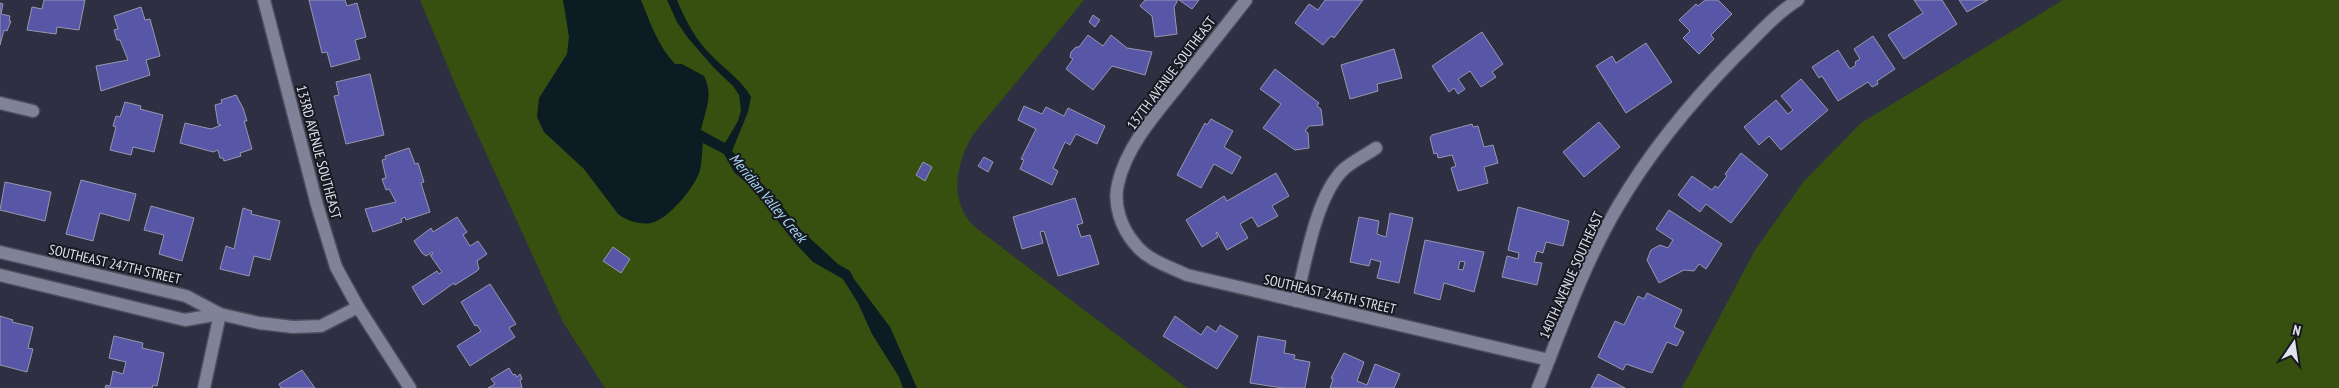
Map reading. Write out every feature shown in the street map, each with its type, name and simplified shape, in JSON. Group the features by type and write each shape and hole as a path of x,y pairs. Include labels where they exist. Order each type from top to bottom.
{"street":[{"name":"133RD AVENUE SOUTHEAST","path":"264,0 317,205 336,267 358,307 410,388"},
{"name":"137TH AVENUE SOUTHEAST","path":"1122,224 1116,202 1118,184 1128,158 1162,106 1246,0"},
{"name":"140TH AVENUE SOUTHEAST","path":"1538,388 1585,272 1617,208 1665,137 1716,76 1780,5 1798,0"},
{"path":"0,103 33,111"},
{"path":"1296,301 1314,228 1328,190 1344,170 1376,148"},
{"name":"SOUTHEAST 246TH STREET","path":"1122,224 1135,245 1152,259 1187,275 1549,360"},
{"name":"SOUTHEAST 247TH STREET","path":"0,252 186,296 220,314 259,323 308,327 321,326 358,307"},
{"name":"SOUTHEAST 247TH STREET","path":"0,275 185,320 220,314"},
{"path":"204,388 220,314"}],"green space":[{"path":"420,0 1084,0 972,136 966,147 959,171 958,195 966,217 975,227 1187,388 605,388 563,322 460,96"},
{"path":"2063,0 2339,0 2339,388 1682,388 1755,250 1804,181 1861,123"}],"water":[{"name":"Meridian Valley Creek","path":"563,0 641,0 655,34 669,57 675,64 682,64 704,76 707,83 708,97 701,130 725,143 738,121 741,110 739,95 733,86 714,68 688,38 677,22 667,0 677,0 688,24 702,45 739,81 751,97 748,112 732,151 779,202 801,230 838,264 850,271 890,327 917,388 903,388 899,377 872,334 858,303 843,279 813,262 795,243 751,187 734,172 724,154 703,143 700,170 693,185 673,209 658,221 638,223 618,214 584,169 544,132 537,117 539,98 567,54 569,37"}],"building":[{"path":"44,0 85,0 79,30 57,27 56,34 27,30 32,7 42,9"},
{"path":"309,0 345,0 347,6 357,3 366,37 355,40 360,59 331,67 327,52 322,53"},
{"path":"1145,0 1178,0 1174,7 1177,34 1155,37 1152,16 1140,6"},
{"path":"1179,0 1199,0 1192,9"},
{"path":"1325,0 1363,0 1334,38 1331,36 1323,45 1295,23 1309,4 1318,10"},
{"path":"1705,0 1718,0 1732,14 1711,35 1714,39 1699,54 1683,38 1690,31 1679,20 1696,4 1698,6"},
{"path":"1914,0 1942,0 1957,24 1904,59 1888,35 1923,13"},
{"path":"1959,0 1988,0 1967,12"},
{"path":"0,3 3,4 1,14 10,16 9,21 11,21 7,31 4,30 0,45"},
{"path":"141,7 145,20 150,19 160,56 146,60 150,75 101,91 96,66 128,60 120,40 117,40 114,30 118,29 114,16"},
{"path":"1093,15 1100,20 1095,27 1089,22"},
{"path":"1482,32 1503,64 1492,72 1496,77 1481,87 1470,71 1458,79 1465,89 1458,94 1454,88 1449,92 1432,66"},
{"path":"1088,35 1103,46 1111,35 1127,48 1152,52 1145,75 1112,66 1093,90 1066,69 1073,59 1070,57 1071,52 1076,47 1079,47"},
{"path":"1873,36 1895,69 1877,81 1878,84 1872,87 1868,82 1838,101 1822,76 1819,78 1812,67 1838,50 1850,69 1860,59 1854,49"},
{"path":"1646,43 1672,82 1626,113 1596,66 1612,56 1616,63"},
{"path":"1394,49 1402,78 1377,84 1378,91 1350,99 1341,65"},
{"path":"1275,69 1319,103 1317,106 1321,109 1323,125 1309,126 1305,131 1308,133 1309,148 1295,150 1263,128 1281,104 1260,89"},
{"path":"370,74 384,135 346,144 334,96 339,95 336,82"},
{"path":"1801,79 1828,110 1781,150 1769,136 1759,145 1744,127 1776,100 1788,114 1793,110 1781,96"},
{"path":"236,95 247,121 244,121 252,149 240,153 241,156 224,161 223,158 220,158 218,150 213,152 180,143 185,123 211,129 221,125 218,124 215,105 222,103 221,100"},
{"path":"125,102 141,106 140,109 163,115 154,152 133,147 131,155 110,150 116,127 113,126 116,116 120,117"},
{"path":"1024,106 1042,114 1046,107 1064,116 1068,108 1105,126 1097,144 1076,134 1070,145 1065,142 1053,168 1058,171 1052,185 1020,169 1024,160 1021,159 1036,129 1018,120"},
{"path":"1211,119 1233,131 1224,147 1241,157 1232,174 1214,164 1201,188 1177,175 1205,123 1207,125"},
{"path":"1599,122 1620,147 1584,177 1563,152"},
{"path":"1472,124 1473,127 1478,126 1484,147 1493,145 1498,163 1484,167 1488,183 1458,191 1451,168 1456,166 1452,155 1438,158 1437,153 1434,154 1430,138 1432,135"},
{"path":"409,148 415,164 418,163 424,182 421,183 430,212 406,220 405,217 401,219 402,222 373,232 365,209 396,202 389,189 386,190 382,179 386,178 382,160 386,159 385,156"},
{"path":"1741,153 1768,175 1731,223 1706,204 1700,212 1678,195 1692,176 1712,190 1715,186 1718,188 1727,176 1725,174"},
{"path":"984,157 993,162 988,172 978,166"},
{"path":"923,162 932,167 925,181 916,175"},
{"path":"1276,173 1289,196 1272,206 1278,216 1258,227 1252,217 1240,224 1248,238 1227,250 1217,232 1218,237 1202,247 1186,220 1224,196 1227,201"},
{"path":"81,180 136,194 129,221 100,213 93,241 66,234"},
{"path":"5,182 51,192 45,221 0,210"},
{"path":"1075,198 1083,223 1077,225 1081,237 1090,235 1099,264 1058,276 1044,231 1040,232 1043,243 1022,249 1013,217"},
{"path":"151,206 194,218 182,261 159,254 164,235 144,230"},
{"path":"1518,207 1569,221 1563,246 1546,242 1543,253 1537,251 1534,262 1542,263 1537,285 1502,277 1507,256 1518,259 1519,253 1508,250"},
{"path":"243,208 252,211 251,214 280,221 270,260 254,256 249,276 220,269 226,246 234,249"},
{"path":"1669,210 1722,244 1706,269 1699,264 1694,271 1684,270 1659,283 1647,260 1651,250 1660,245 1668,248 1673,240 1656,229"},
{"path":"1390,213 1413,218 1399,283 1377,278 1381,262 1371,259 1369,266 1350,262 1359,217 1379,221 1377,234 1386,237"},
{"path":"457,217 467,232 463,235 470,246 478,241 487,254 477,261 479,269 477,271 455,285 454,283 423,305 412,287 437,271 439,274 442,272 430,255 433,254 432,252 426,256 414,241 431,228 433,232"},
{"path":"1425,240 1484,252 1474,292 1444,283 1440,300 1414,293","holes":["1460,261 1465,262 1463,270 1458,269"]},
{"path":"613,247 630,259 621,273 603,261"},
{"path":"490,284 516,324 509,328 515,337 470,366 457,346 481,331 477,325 475,326 461,302"},
{"path":"1647,293 1682,310 1674,327 1684,332 1677,346 1667,342 1652,373 1626,364 1623,370 1598,357 1615,321 1624,325 1638,296 1644,299"},
{"path":"0,316 13,320 12,322 33,327 28,348 33,349 27,372 0,365"},
{"path":"1175,316 1201,335 1207,326 1216,332 1220,325 1238,336 1217,369 1163,336"},
{"path":"114,336 143,343 142,348 164,353 157,386 153,385 152,388 105,388 106,385 110,386 113,371 123,374 126,362 109,358"},
{"path":"1258,336 1286,341 1284,353 1295,355 1294,359 1310,362 1305,388 1283,388 1250,383"},
{"path":"1344,353 1364,362 1357,381 1367,385 1375,364 1400,374 1394,388 1330,388 1333,379 1331,378"},
{"path":"509,368 513,375 515,374 517,377 520,374 522,388 488,388 495,384 491,379"},
{"path":"302,370 315,388 281,388 279,384"},
{"path":"1598,374 1625,388 1591,388"}]}
